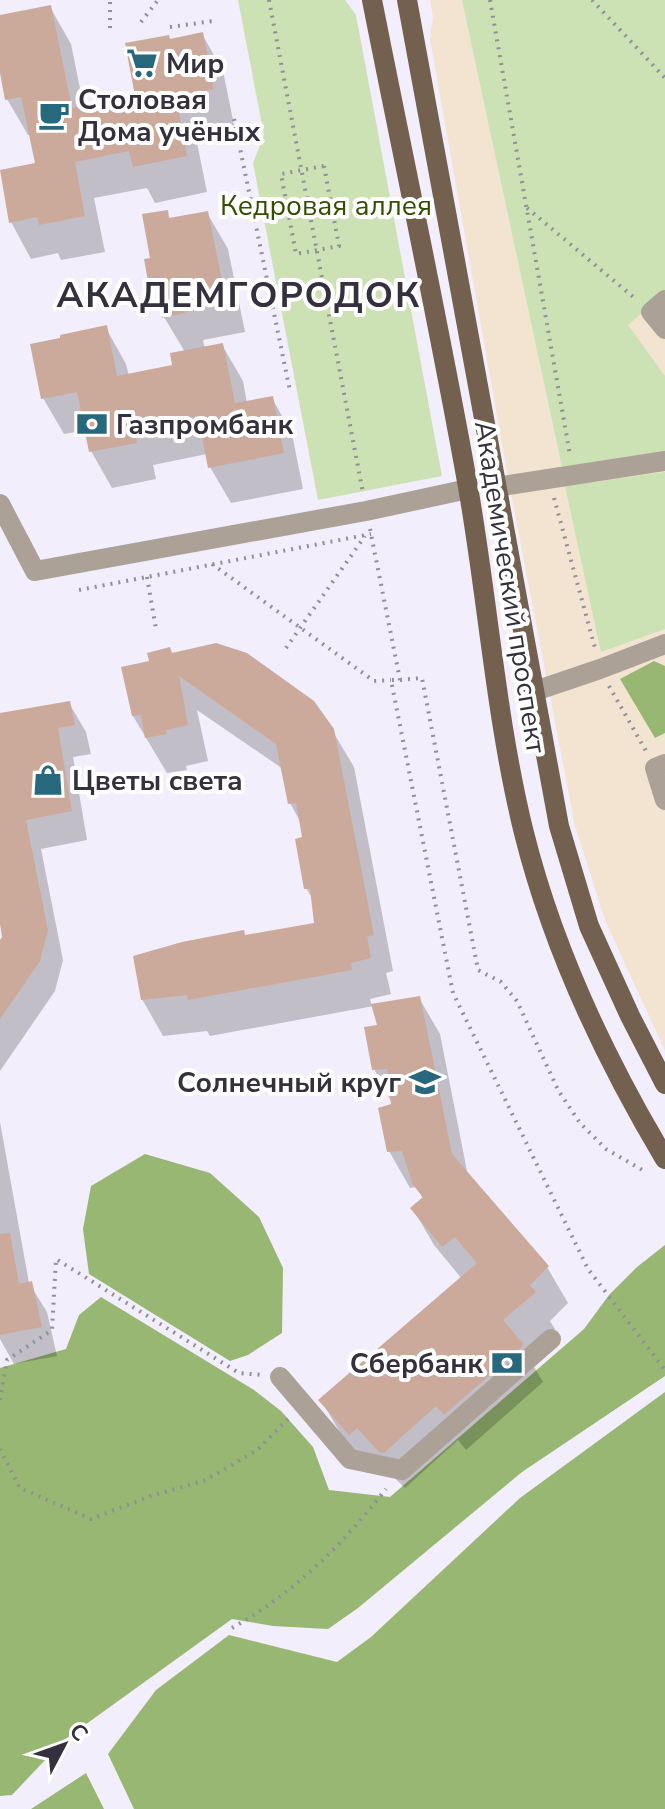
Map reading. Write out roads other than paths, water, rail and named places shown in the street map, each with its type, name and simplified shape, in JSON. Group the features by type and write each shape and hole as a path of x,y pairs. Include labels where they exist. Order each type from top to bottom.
{"main road":[{"name":"Академический проспект","path":"372,0 468,489 524,832 557,939 593,1029 665,1159"},
{"name":"Академический проспект","path":"407,0 559,826 589,926 665,1084"},
{"path":"468,489 496,487"}],"street":[{"path":"658,306 665,329"},
{"path":"496,487 665,461"},
{"path":"0,504 35,571 366,511 468,489"},
{"path":"532,692 665,644"},
{"path":"660,766 665,800"},
{"path":"280,1377 350,1459 402,1470 551,1339"}],"place":[{"name":"Мир","path":"142,63"},
{"name":"Столовая Дома учёных","path":"54,115"},
{"name":"Газпромбанк","path":"92,424"},
{"name":"Цветы света","path":"48,780"},
{"name":"Солнечный круг","path":"425,1082"},
{"name":"Сбербанк","path":"507,1363"}],"district":[{"name":"АКАДЕМГОРОДОК","path":"239,294"}],"park label":[{"name":"Кедровая аллея","path":"326,205"}]}
